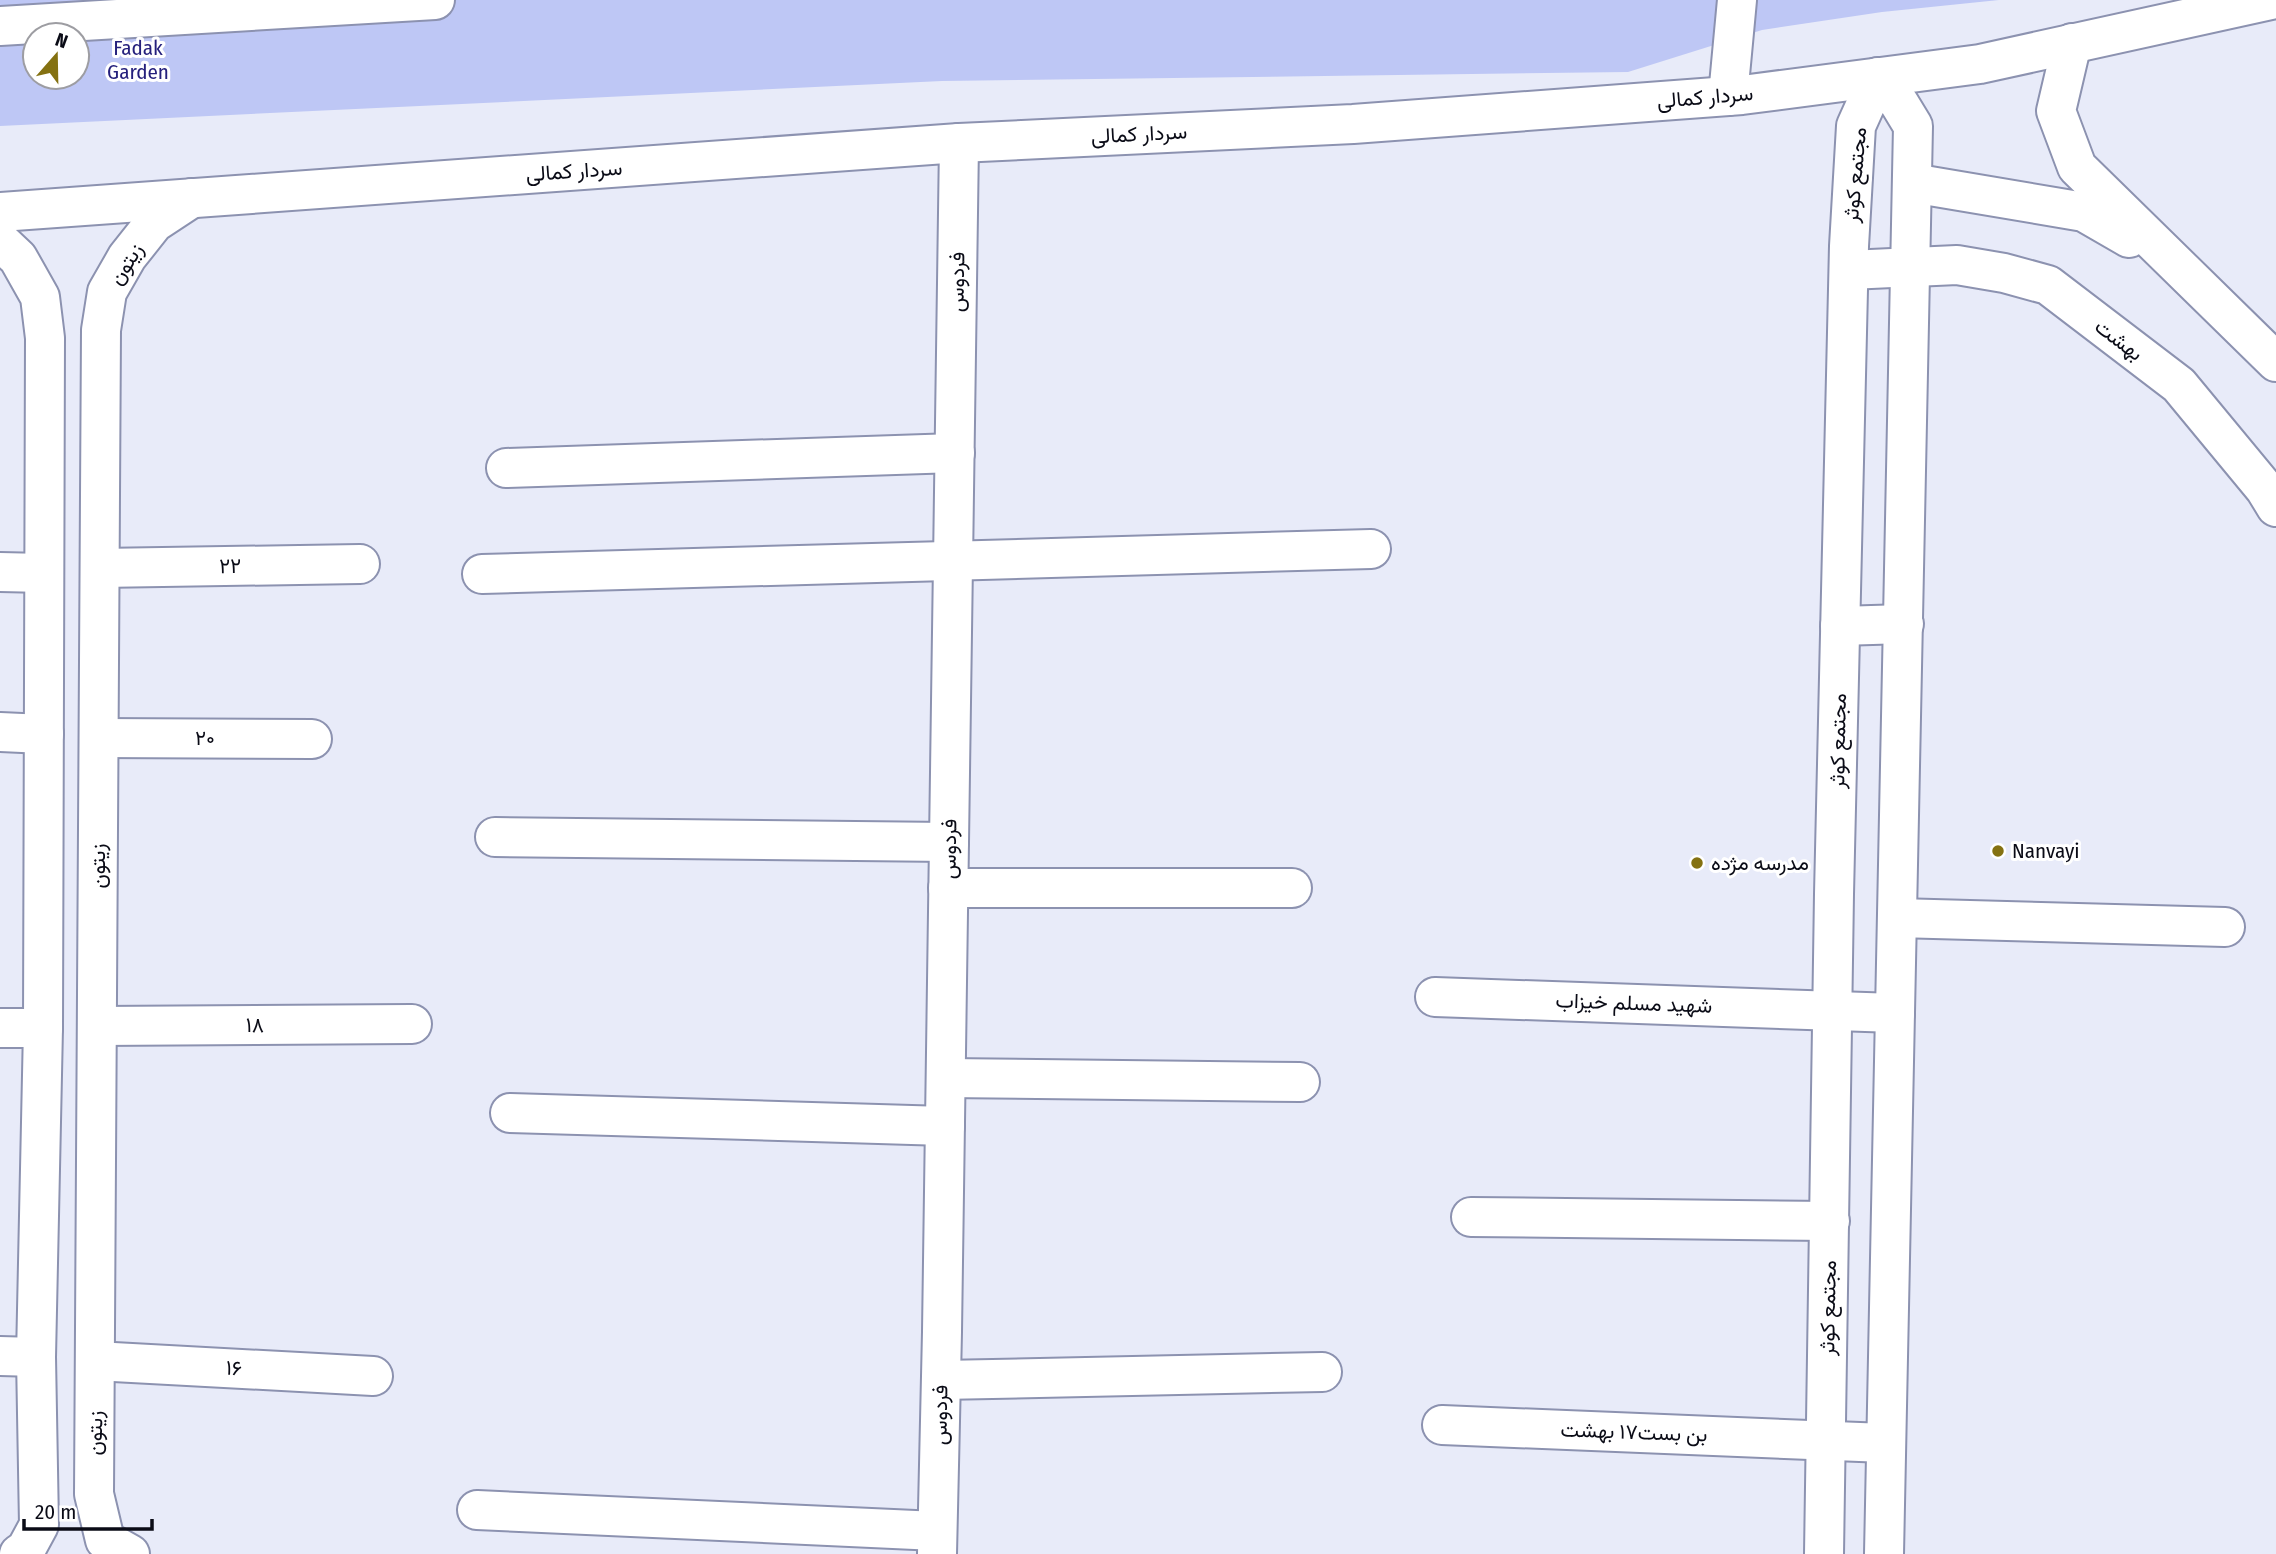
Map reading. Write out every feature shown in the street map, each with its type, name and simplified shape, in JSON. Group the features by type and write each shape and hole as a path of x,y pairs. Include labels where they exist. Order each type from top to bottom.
{"street":[{"path":"0,26 435,0"},
{"path":"1728,96 1737,0"},
{"name":"سردار کمالی","path":"0,212 959,143 1353,124 1728,96 1980,64 2271,0"},
{"path":"2072,43 2056,111 2077,167 2276,362"},
{"path":"1878,77 1913,126 1884,1554"},
{"name":"مجتمع کوثر","path":"1824,1554 1849,246 1856,126 1878,77"},
{"name":"فردوس","path":"937,1543 959,143"},
{"path":"1912,183 2084,212 2182,270"},
{"name":"زیتون","path":"130,1554 105,1540 94,1494 101,330 107,292 127,257 154,223 192,198"},
{"path":"0,241 18,258 40,297 45,338 43,1028 18,1357 39,1525 26,1549 19,1554"},
{"name":"بهشت","path":"1849,270 1957,265 2004,273 2048,285 2179,386 2265,489 2276,507"},
{"path":"45,338 69,322 101,330"},
{"path":"506,468 955,453"},
{"path":"482,574 1371,549"},
{"name":"۲۲","path":"100,568 360,564"},
{"path":"0,572 44,573"},
{"path":"1840,626 1904,624"},
{"path":"0,732 44,734"},
{"name":"۲۰","path":"99,738 312,738"},
{"path":"495,837 949,842"},
{"path":"948,888 1292,888"},
{"path":"1897,918 2225,927"},
{"name":"شهید مسلم خیزاب","path":"1435,997 1895,1013"},
{"name":"۱۸","path":"98,1026 412,1024"},
{"path":"0,1028 43,1028"},
{"path":"946,1078 1300,1083"},
{"path":"510,1113 945,1126"},
{"path":"1471,1217 1830,1221"},
{"name":"۱۶","path":"95,1361 373,1376"},
{"path":"941,1380 1322,1372"},
{"name":"بن بست۱۷ بهشت","path":"1442,1425 1885,1443"},
{"path":"477,1510 937,1543"}],"green space":[{"name":"Fadak Garden","path":"0,0 1999,0 1882,12 1762,30 1628,72 942,81 0,126"}],"place":[{"name":"Nanvayi","path":"1998,851"},
{"name":"مدرسه مژده","path":"1697,863"}]}
